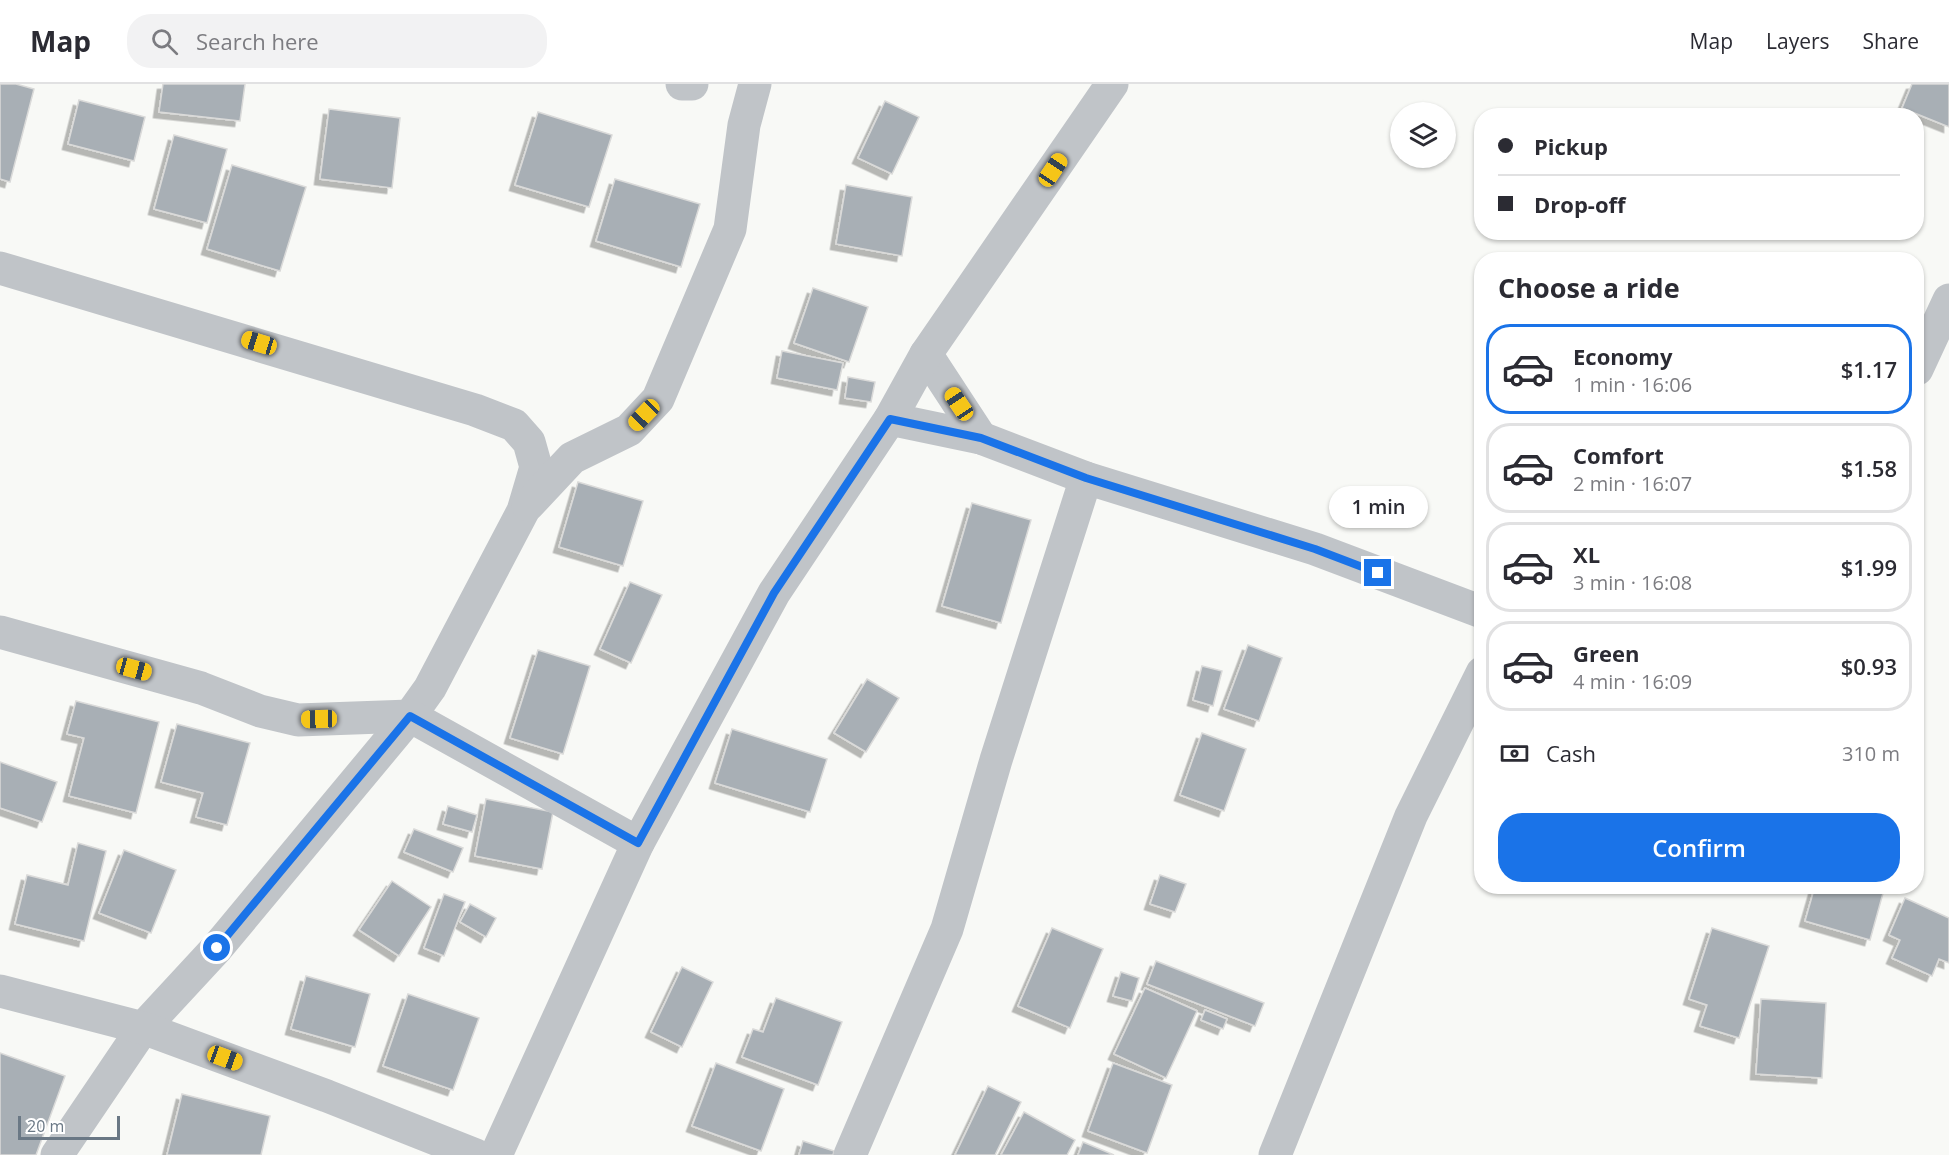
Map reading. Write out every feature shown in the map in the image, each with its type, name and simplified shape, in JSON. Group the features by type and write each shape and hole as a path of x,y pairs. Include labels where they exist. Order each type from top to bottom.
{"street":[{"path":"682,84 692,84"},
{"path":"523,511 572,458 629,430 658,399 730,229 744,125 755,84"},
{"path":"496,1155 638,843 774,593 890,419 926,354 1112,84"},
{"path":"0,268 248,340 475,410 514,425 529,442 536,467 523,511 430,688 410,716 217,948 143,1028 57,1155"},
{"path":"1924,354 1949,300"},
{"path":"926,354 981,438"},
{"path":"890,419 981,438 1086,478 1315,549 1474,609"},
{"path":"850,1155 947,929 996,760 1086,478"},
{"path":"0,632 201,688 260,711 298,720 410,716 638,843"},
{"path":"1275,1155 1411,816 1474,689"},
{"path":"0,991 143,1028 327,1095 476,1155"}],"building":[{"path":"0,84 16,84 34,89 10,182 0,179"},
{"path":"163,84 245,84 240,121 159,112"},
{"path":"1912,84 1949,84 1949,127 1924,117 1924,108 1902,108"},
{"path":"79,100 145,117 134,161 68,144"},
{"path":"885,101 919,117 892,174 858,158"},
{"path":"329,109 400,118 392,188 320,179"},
{"path":"538,112 612,135 589,207 515,185"},
{"path":"174,135 227,149 207,223 154,209"},
{"path":"232,165 306,187 280,271 207,249"},
{"path":"615,179 700,204 681,267 596,241"},
{"path":"846,185 912,197 902,256 836,244"},
{"path":"813,288 868,307 849,362 794,343"},
{"path":"782,351 843,363 837,390 777,378"},
{"path":"848,377 875,382 871,402 845,398"},
{"path":"578,482 643,501 623,566 559,547"},
{"path":"972,503 1031,520 1001,623 942,606"},
{"path":"630,582 662,595 631,663 600,649"},
{"path":"1248,645 1282,658 1259,721 1224,709"},
{"path":"538,650 590,666 563,754 510,738"},
{"path":"1202,666 1222,671 1213,706 1193,700"},
{"path":"867,679 899,698 866,752 834,733"},
{"path":"76,701 159,722 136,813 69,796 84,738 67,734"},
{"path":"177,724 250,743 227,825 196,817 203,793 161,782"},
{"path":"732,729 827,759 810,812 715,783"},
{"path":"1202,733 1246,749 1224,811 1180,795"},
{"path":"0,762 57,782 42,822 0,808"},
{"path":"486,799 553,812 542,869 475,856"},
{"path":"448,806 477,815 472,832 443,824"},
{"path":"414,829 463,848 453,872 404,852"},
{"path":"78,843 106,851 84,941 15,924 27,875 68,885"},
{"path":"124,850 176,870 151,933 99,913"},
{"path":"1160,875 1186,884 1175,912 1150,904"},
{"path":"392,881 431,907 399,956 359,930"},
{"path":"444,894 465,902 444,956 424,948"},
{"path":"1813,894 1883,894 1870,940 1805,921"},
{"path":"1905,898 1949,918 1949,963 1939,959 1932,976 1892,958 1900,940 1889,935"},
{"path":"470,904 496,918 486,937 460,922"},
{"path":"1052,928 1103,949 1070,1028 1018,1006"},
{"path":"1712,928 1769,946 1739,1038 1700,1026 1707,1005 1689,999"},
{"path":"1156,961 1264,1003 1255,1026 1147,984"},
{"path":"682,967 713,982 682,1047 651,1032"},
{"path":"1121,972 1139,978 1132,1001 1113,996"},
{"path":"306,976 370,994 355,1047 291,1029"},
{"path":"1145,988 1197,1011 1166,1078 1114,1054"},
{"path":"408,994 479,1018 453,1090 383,1066"},
{"path":"776,998 842,1022 818,1085 742,1057 753,1029 763,1032"},
{"path":"1761,999 1826,1003 1822,1078 1756,1074"},
{"path":"1205,1010 1227,1019 1223,1029 1201,1020"},
{"path":"0,1053 65,1076 36,1155 0,1155"},
{"path":"716,1063 784,1089 761,1151 692,1126"},
{"path":"1113,1063 1172,1085 1147,1153 1088,1131"},
{"path":"988,1086 1021,1102 995,1155 955,1155"},
{"path":"182,1094 270,1116 261,1155 167,1155"},
{"path":"1024,1112 1075,1140 1067,1155 1001,1155"},
{"path":"803,1141 834,1151 833,1155 799,1155"},
{"path":"1083,1142 1114,1155 1078,1155"}],"route":[{"path":"217,948 410,716 638,843 774,593 890,419 981,438 1086,478 1315,549 1378,573"}]}
